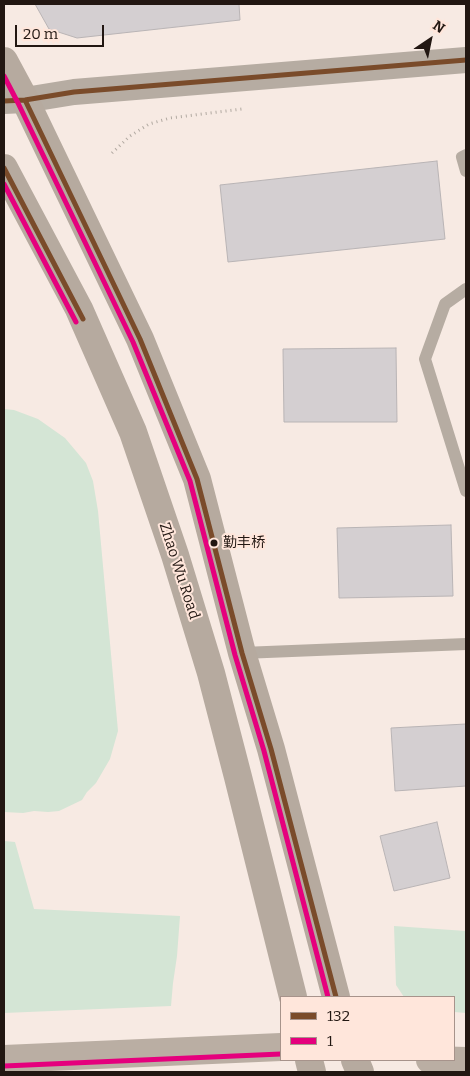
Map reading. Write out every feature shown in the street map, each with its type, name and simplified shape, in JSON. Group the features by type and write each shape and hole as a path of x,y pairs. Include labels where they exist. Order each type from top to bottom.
{"main road":[{"path":"4,61 15,100 140,339 197,479 242,653 271,750 336,996"},
{"name":"Zhao Wu Road","path":"4,168 79,309 133,432 175,555 211,673 293,996"},
{"path":"4,1059 280,1047"},
{"path":"448,1061 466,1062"}],"street":[{"path":"15,100 74,92 466,60"}],"lane":[{"path":"466,155 462,158 466,171"},
{"path":"466,289 445,304 425,359 466,491"},
{"path":"242,653 466,644"}],"path":[{"path":"112,153 130,136 149,124 170,118 243,109"}],"green space":[{"path":"4,409 14,410 38,419 65,438 86,463 93,481 98,511 118,731 110,759 96,783 82,800 59,811 4,812"},
{"path":"4,841 15,842 34,909 180,916 171,1006 4,1013"},
{"path":"394,926 466,931 466,1013 455,1012 455,996 403,996 396,985"}],"building":[{"path":"35,4 239,4 240,20 77,38 49,29"},
{"path":"437,161 445,239 228,262 220,185"},
{"path":"396,348 397,422 284,422 283,349"},
{"path":"451,525 453,596 339,598 337,528"},
{"path":"466,724 466,786 395,791 391,728"},
{"path":"437,822 450,878 394,891 380,836"}],"transit line":[{"name":"132","path":"4,101 25,100 74,92 466,60"},
{"name":"1","path":"4,76 133,342 190,481 235,655 264,751 328,996"},
{"name":"132","path":"25,100 140,339 197,479 242,653 271,749 336,996"},
{"name":"132","path":"4,168 83,319"},
{"name":"1","path":"4,184 76,322"},
{"name":"1","path":"4,1066 280,1054"}],"place":[{"name":"勤丰桥","path":"214,543"}]}
